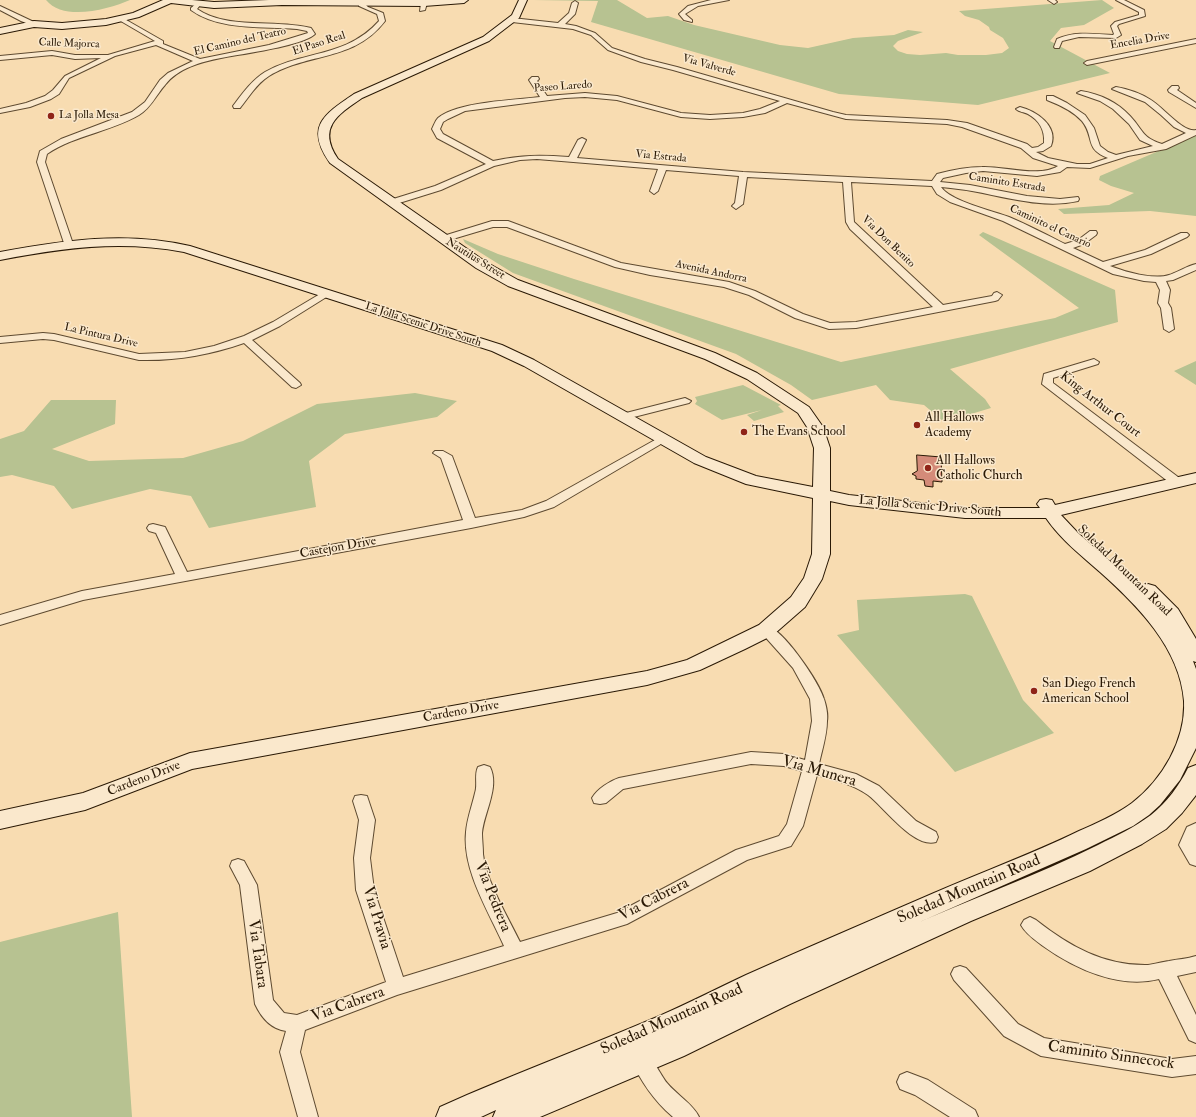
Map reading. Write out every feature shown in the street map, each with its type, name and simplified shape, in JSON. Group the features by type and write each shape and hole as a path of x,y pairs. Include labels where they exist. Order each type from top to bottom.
{"main road":[{"path":"0,31 34,24 72,26 121,19 136,15 170,0 198,4 361,3 423,6 464,0"},
{"name":"Nautilus Street","path":"523,0 516,16 486,39 358,96 339,108 326,123 323,131 323,146 334,161 481,266 513,283 710,356 767,384 804,410 816,427 822,448 821,494"},
{"name":"La Jolla Scenic Drive South","path":"0,256 68,244 115,241 162,243 186,249 497,348 529,363 700,460 752,480 800,491 849,500 987,514 1053,508 1196,478"},
{"name":"Cardeno Drive","path":"0,820 85,801 190,761 646,678 693,665 766,630 798,602 813,580 821,554 821,494"},
{"name":"Soledad Mountain Road","path":"1053,508 1130,573 1170,614 1196,655"},
{"name":"Soledad Mountain Road","path":"507,1117 636,1050 926,908 1067,848 1141,810 1158,793 1169,779 1190,739 1193,722 1194,700 1182,661 1155,615 1119,578 1061,527 1053,508"},
{"name":"Soledad Mountain Road","path":"450,1117 542,1076 636,1050 675,1047 781,996 962,914 1082,864 1134,837 1158,822 1174,807 1188,789 1196,774"}],"street":[{"path":"690,21 683,17 682,14 686,10 696,6 726,0"},
{"path":"1058,47 1059,40 1068,36 1084,34 1114,37 1118,35 1114,26 1117,23 1142,16 1142,11 1119,0"},
{"name":"El Paso Real","path":"237,106 268,74 284,66 350,46 373,33 382,21 382,15 366,8 361,5 361,3"},
{"path":"560,25 572,14 575,3"},
{"name":"El Camino del Teatro","path":"68,244 41,162 43,153 56,144 108,126 135,114 150,102 166,79 176,71 199,61 267,48 309,36 312,32 309,29 300,27 264,26 213,19 195,12 192,9 198,4"},
{"path":"1,10 34,24"},
{"path":"0,111 44,99 56,92 61,81 67,77 113,55 161,42 121,19"},
{"name":"Via Valverde","path":"512,20 560,25 587,31 610,49 642,61 675,68 832,114 846,117 947,122 964,125 1024,146 1044,160 1065,165"},
{"name":"Encelia Drive","path":"1087,63 1196,41"},
{"path":"156,43 199,61"},
{"name":"Calle Majorca","path":"0,58 52,53 87,58 113,55"},
{"path":"535,79 533,80 544,98"},
{"path":"1175,88 1172,90 1196,106"},
{"path":"1116,89 1130,92 1143,98 1164,113 1177,127 1194,132"},
{"path":"1081,93 1092,94 1110,105 1129,120 1140,136 1145,140 1163,147"},
{"name":"Paseo Laredo","path":"492,164 440,136 436,129 440,121 445,117 464,109 544,98 585,95 617,98 681,115 710,117 743,115 762,111 786,101"},
{"path":"1050,98 1068,106 1080,116 1090,128 1096,150 1114,158"},
{"path":"1020,109 1026,110 1037,117 1044,124 1048,132 1048,144 1040,149 1030,151"},
{"path":"935,184 940,176 956,171 997,169 1036,173 1059,170 1065,165 1090,166 1126,154 1163,147 1194,132"},
{"path":"572,160 582,140"},
{"name":"Via Estrada","path":"392,202 438,188 492,164 520,158 537,157 743,174 935,184"},
{"path":"654,190 663,168"},
{"path":"736,206 739,204 743,174"},
{"name":"Via Don Benito","path":"847,179 850,222 853,227 941,309"},
{"name":"Caminito Estrada","path":"935,184 970,188 1027,199 1060,202 1075,199"},
{"name":"Caminito el Canario","path":"935,184 940,192 953,200 1006,219 1116,272 1131,276 1160,279"},
{"name":"Avenida Andorra","path":"443,239 492,224 508,224 524,228 595,257 618,264 650,272 726,284 752,293 799,316 829,326 856,325 995,298 997,295"},
{"path":"1066,247 1081,242 1093,234"},
{"path":"1102,265 1148,252 1184,235"},
{"path":"1169,329 1166,308 1163,303 1165,290 1160,279 1170,278 1196,267"},
{"name":"La Pintura Drive","path":"0,340 44,336 89,344 118,353 150,358 188,355 261,333 326,294"},
{"path":"245,339 296,385"},
{"name":"King Arthur Court","path":"1094,362 1048,376 1047,384 1178,483"},
{"path":"622,417 685,401"},
{"name":"Castejon Drive","path":"0,620 82,596 524,513 550,504 662,439"},
{"path":"439,453 446,456 471,524"},
{"path":"153,528 161,530 183,577"},
{"name":"Via Cabrera","path":"297,1024 397,988 515,950 621,919 742,855 785,841 795,826 811,766 820,721 817,699 798,665 777,640 766,630"},
{"name":"Via Munera","path":"600,798 619,784 751,758 784,760 811,766 850,778 873,790 910,826 930,837"},
{"name":"Via Pedrera","path":"484,771 485,787 474,832 475,855 479,873 515,950"},
{"name":"Via Pravia","path":"361,801 367,820 362,858 365,890 397,988"},
{"path":"1196,830 1193,832 1188,845 1196,859"},
{"name":"Via Tabara","path":"238,866 248,885 264,1004 279,1021 297,1024"},
{"path":"1030,925 1048,941 1071,954 1094,964 1120,972 1147,973 1196,964"},
{"path":"1164,970 1196,1034"},
{"name":"Caminito Sinnecock","path":"960,974 1012,1030 1041,1047 1172,1068 1196,1065"},
{"path":"297,1024 290,1052 308,1117"},
{"path":"636,1050 650,1078 661,1092 689,1117"},
{"path":"907,1082 920,1087 968,1117"}],"green space":[{"path":"46,0 130,0 99,10 75,12 64,11 54,7"},
{"path":"533,0 617,0 647,18 668,16 694,25 780,45 808,48 853,38 894,35 908,30 923,32 898,41 893,46 898,51 907,54 920,55 946,53 958,55 986,55 1002,53 1009,48 1003,38 990,30 989,27 979,20 965,16 959,11 1102,0 1114,8 1084,25 1061,28 1050,41 1110,73 978,105 839,94 591,22 598,1"},
{"path":"1196,135 1196,216 1150,211 1064,214 1058,209 1109,205 1134,193 1111,186 1099,180 1100,176"},
{"path":"983,232 1115,290 1118,322 950,369 985,399 991,408 944,422 924,405 890,400 876,385 812,400 791,385 736,354 513,273 465,243 463,239 498,254 574,279 841,362 1055,318 1079,308 979,235"},
{"path":"1196,361 1196,385 1174,371"},
{"path":"743,385 781,405 778,406 784,412 754,421 747,415 762,410 722,420 695,404 697,401 695,397"},
{"path":"415,393 457,401 437,417 345,434 309,461 316,507 209,528 191,496 150,489 72,509 54,486 12,475 0,477 0,439 24,431 51,400 116,400 115,424 52,449 89,461 183,458 243,441 317,404"},
{"path":"965,594 972,596 1023,700 1054,733 955,772 837,635 859,630 857,600"},
{"path":"118,912 132,1117 0,1117 0,942"}],"building":[{"name":"All Hallows Catholic Church","path":"917,455 941,457 942,482 933,481 933,487 925,486 924,480 916,479 916,476 912,474 917,471"}],"place":[{"name":"La Jolla Mesa","path":"51,116"},
{"name":"All Hallows Academy","path":"917,425"},
{"name":"The Evans School","path":"744,432"},
{"name":"All Hallows Catholic Church","path":"928,468"},
{"name":"San Diego French American School","path":"1034,691"}]}
